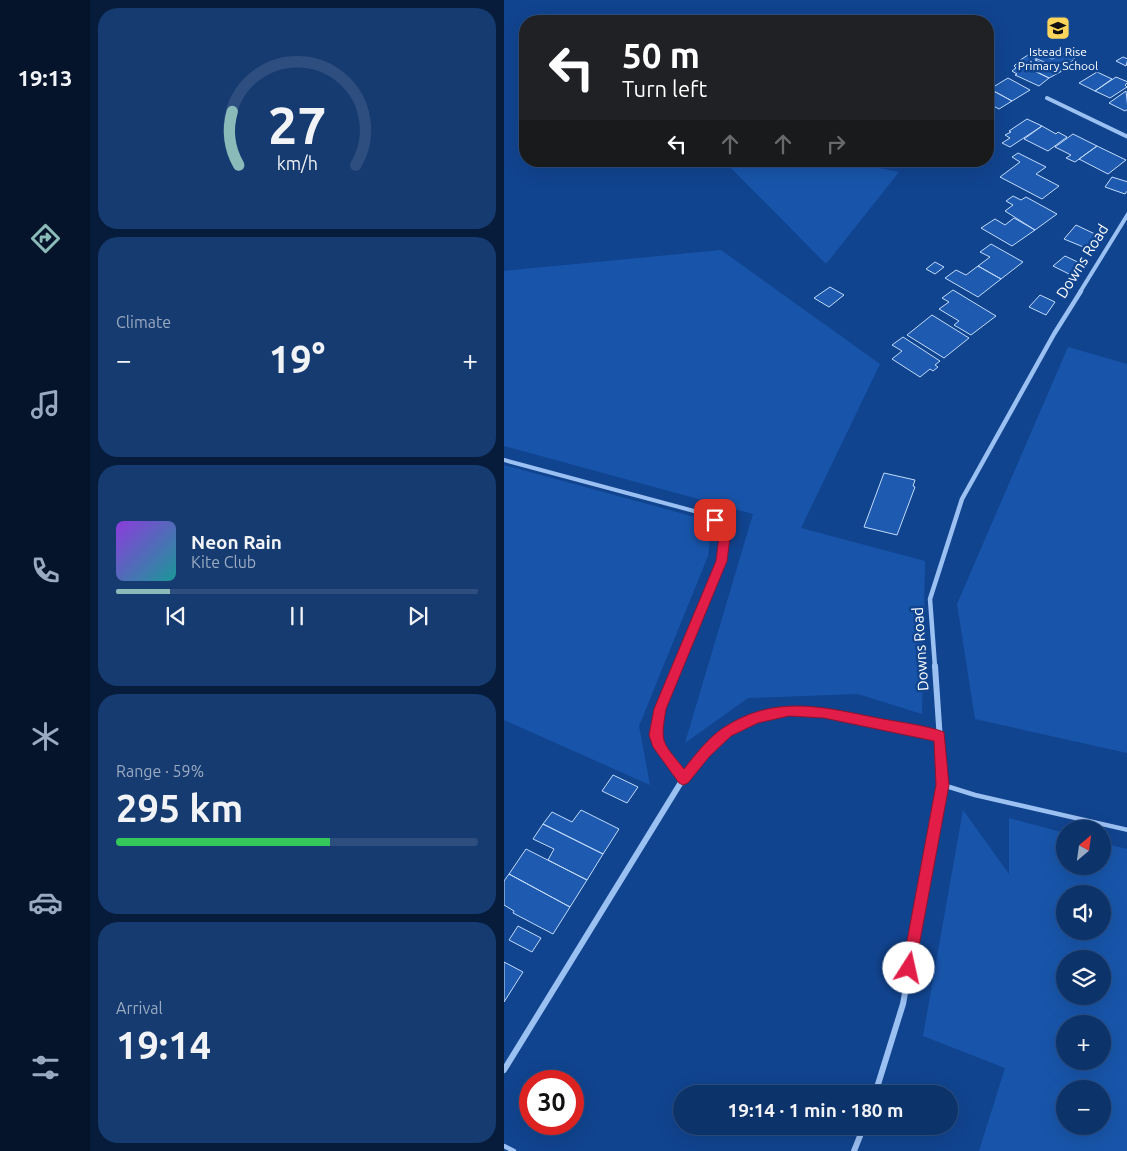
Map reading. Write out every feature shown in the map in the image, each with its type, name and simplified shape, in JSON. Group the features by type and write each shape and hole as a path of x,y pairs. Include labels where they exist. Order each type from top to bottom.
{"street":[{"path":"1047,98 1127,137"},
{"name":"Downs Road","path":"878,1085 903,1004 943,785 930,599 962,499 1054,334 1127,214"},
{"path":"504,1070 683,779 705,753 727,732 756,718 789,710 824,713 940,736"},
{"path":"854,1151 860,1135"}],"lane":[{"path":"504,460 701,513 715,520 721,528 724,537 721,561 660,709 656,728 659,747 683,779"},
{"path":"943,785 1127,830"},
{"path":"504,1146 514,1151"}],"shaded area":[{"path":"730,167 874,167 899,172 826,264"},
{"path":"721,250 880,364 801,528 925,561 922,714 858,694 748,698 685,743 753,514 504,446 504,271"},
{"path":"1068,347 1127,364 1127,753 975,719 957,604"},
{"path":"504,465 695,517 711,532 708,556 639,726 650,785 504,720"},
{"path":"963,810 1009,874 1009,818 1056,831 1056,875 1112,875 1112,845 1127,849 1127,1151 979,1151 1005,1068 923,1036"}],"building":[{"path":"1069,52 1075,55 1071,57 1075,59 1060,69 1035,58 1041,54 1052,59 1056,57 1053,55 1057,53 1065,54"},
{"path":"1028,55 1037,59 1035,60 1062,71 1049,78 1017,62"},
{"path":"1123,57 1128,59 1126,66 1116,61"},
{"path":"1020,64 1049,78 1039,86 1015,75 1017,74 1012,71 1016,68 1014,66"},
{"path":"1097,72 1112,79 1095,91 1079,83"},
{"path":"1116,77 1128,82 1125,85 1127,87 1110,98 1095,91"},
{"path":"1008,78 1030,90 1012,101 994,91 994,87"},
{"path":"994,91 1012,101 999,109 994,106"},
{"path":"1126,91 1128,109 1125,111 1109,103"},
{"path":"1027,119 1042,126 1010,147 1002,143 1010,138 1005,135 1011,132 1009,131"},
{"path":"1042,126 1056,134 1058,132 1067,137 1048,151 1024,139"},
{"path":"1073,134 1097,146 1075,162 1066,158 1071,155 1055,147"},
{"path":"1097,146 1126,160 1108,174 1079,159"},
{"path":"1018,153 1046,167 1036,174 1059,186 1042,199 1000,177 1020,162 1012,157"},
{"path":"1112,177 1128,182 1128,190 1125,194 1105,187"},
{"path":"1013,196 1021,200 1026,197 1057,214 1035,230 1005,211 1013,205 1006,201"},
{"path":"1014,218 1035,230 1012,246 981,228 995,219 1005,225"},
{"path":"1076,225 1097,235 1086,248 1064,239"},
{"path":"991,244 1023,262 1001,279 978,266 990,257 980,252"},
{"path":"1065,256 1084,265 1073,276 1053,266"},
{"path":"935,262 944,267 935,274 926,269"},
{"path":"978,266 1001,279 978,297 945,278 956,270 966,275"},
{"path":"830,287 844,295 829,307 814,298"},
{"path":"953,290 996,316 971,335 954,325 959,321 939,309 949,302 942,298"},
{"path":"1040,295 1055,302 1046,315 1029,307"},
{"path":"932,315 969,338 944,358 907,335"},
{"path":"903,337 940,361 935,365 938,367 933,371 930,369 920,377 892,359 902,351 892,345"},
{"path":"884,473 915,480 913,486 915,487 897,535 864,527"},
{"path":"613,775 638,787 627,803 602,791"},
{"path":"581,810 619,829 603,854 543,824 552,812 572,822"},
{"path":"543,824 603,854 587,880 548,860 554,849 533,839"},
{"path":"526,849 587,880 570,907 509,874"},
{"path":"509,874 570,907 553,934 513,913 514,911 504,905 504,881"},
{"path":"518,926 541,938 532,952 509,940"},
{"path":"504,962 523,972 504,1002"}],"place":[{"name":"Istead Rise Primary School","path":"1058,28"}],"route":[{"path":"715,520 721,528 724,537 724,549 721,561 660,709 656,735 659,747 683,779 705,753 727,732 756,718 789,710 824,713 940,736 943,785 909,968"}]}
